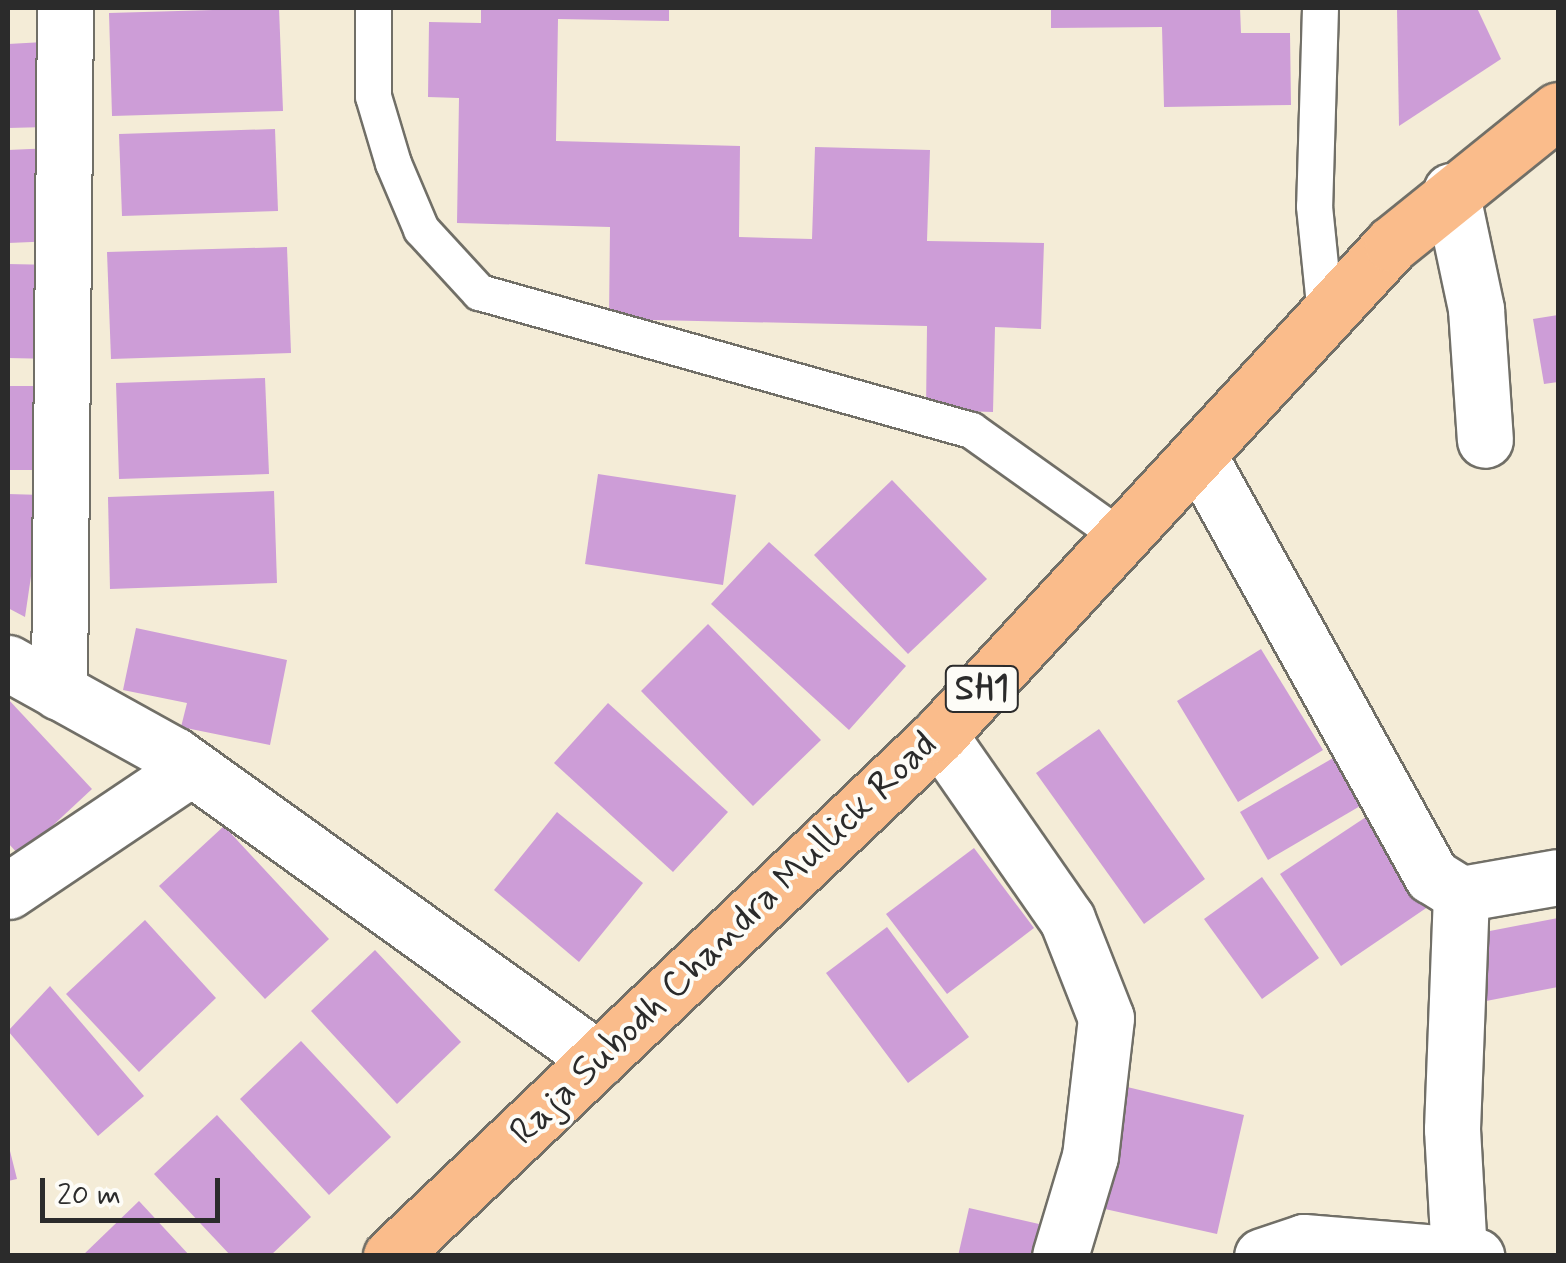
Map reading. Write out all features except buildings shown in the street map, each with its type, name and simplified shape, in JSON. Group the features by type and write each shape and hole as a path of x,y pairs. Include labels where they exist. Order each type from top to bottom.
{"main road":[{"name":"Raja Subodh Chandra Mullick Road","path":"391,1256 939,735 1200,458 1325,314 1451,191 1558,110"}],"street":[{"path":"60,692 66,8"},
{"path":"1451,191 1476,309 1485,440"},
{"path":"1200,458 1432,876 1461,894 1558,876"},
{"path":"8,663 191,768 598,1059"},
{"path":"939,735 1068,919 1106,1018 1090,1156 1060,1256"},
{"path":"8,891 191,768"},
{"path":"1459,1254 1452,1128 1461,894"},
{"path":"1262,1256 1304,1242 1476,1256"}],"lane":[{"path":"373,8 373,96 394,163 421,229 479,292 971,430 1124,538"},
{"path":"1320,8 1314,206 1325,314"}]}
